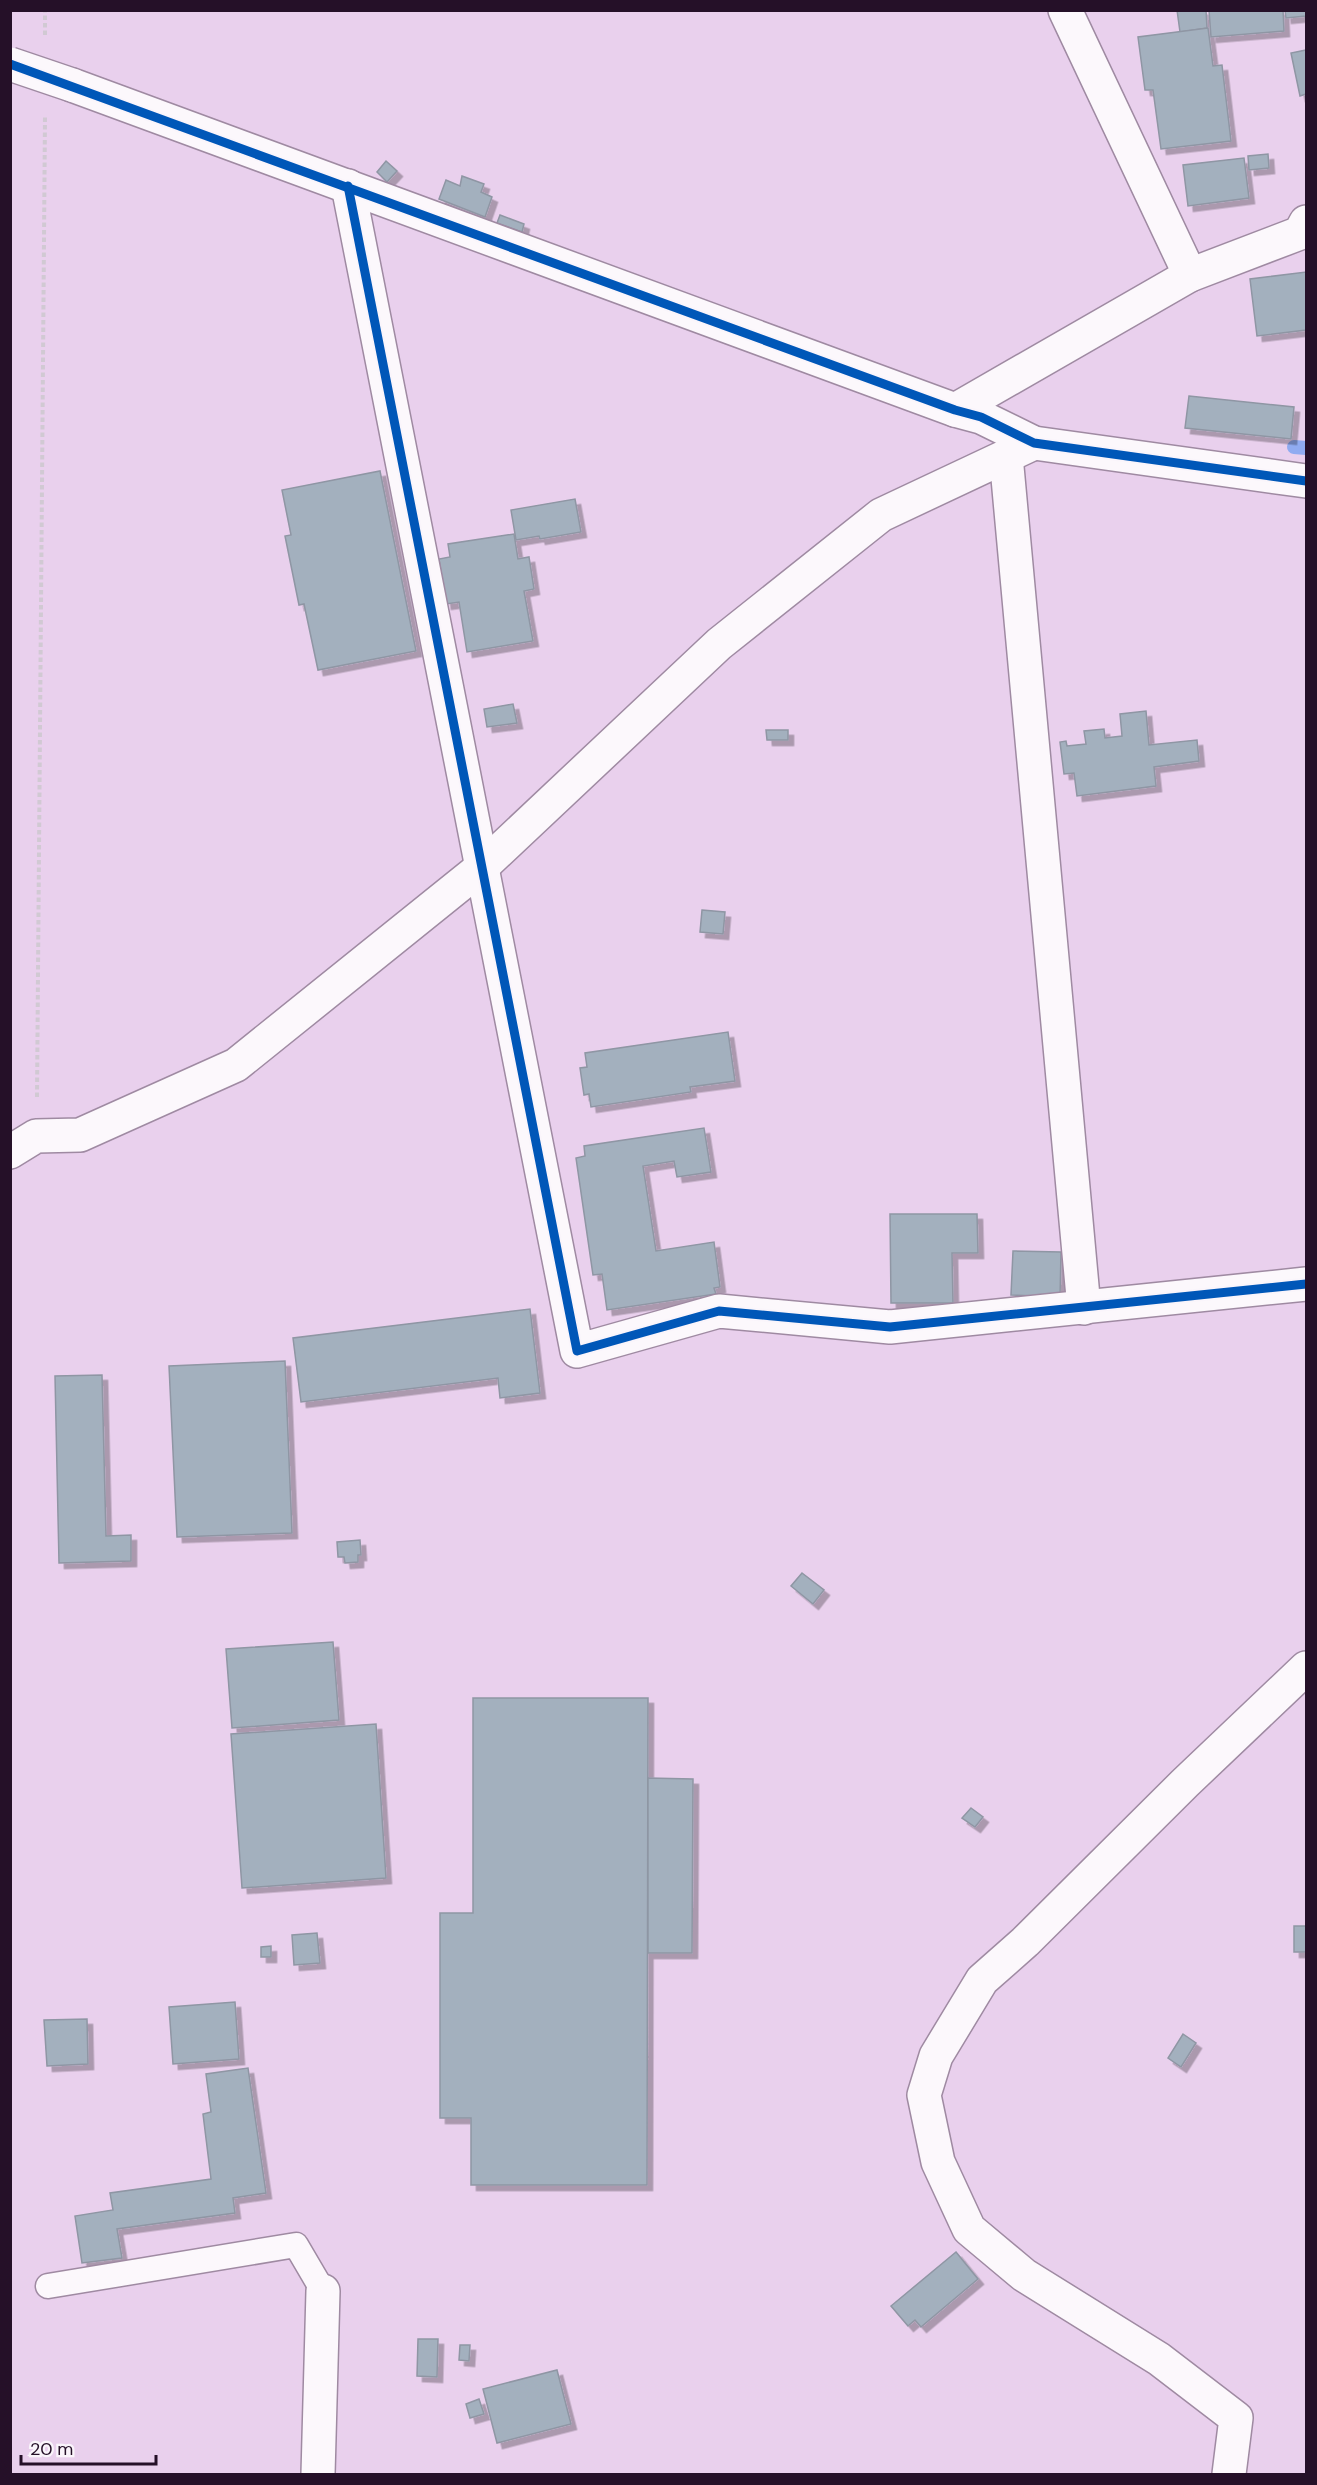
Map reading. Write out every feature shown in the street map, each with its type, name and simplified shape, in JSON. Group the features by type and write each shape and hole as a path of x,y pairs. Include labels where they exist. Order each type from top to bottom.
{"street":[{"path":"1065,10 1190,275"},
{"path":"10,64 955,410 981,417 1020,449 1084,1308"},
{"path":"348,186 577,1351 719,1311 890,1328 1306,1284"},
{"path":"955,410 1190,275 1300,233 1306,222"},
{"path":"23,1144 80,1135 236,1065 482,867 719,644 880,516 1020,449 1306,481"},
{"path":"1229,2475 1236,2418 1159,2359 1024,2275 969,2229 938,2162 924,2095 936,2056 982,1980 1025,1942 1185,1783 1306,1668"},
{"path":"318,2475 323,2291"}],"lane":[{"path":"48,2286 296,2245 323,2291"}],"path":[{"path":"45,10 45,46"},
{"path":"23,1144 45,106"}],"building":[{"path":"1177,10 1206,10 1207,28 1180,32"},
{"path":"1209,10 1283,10 1284,31 1211,37"},
{"path":"1285,10 1306,10 1306,16 1286,18"},
{"path":"1208,28 1213,66 1222,65 1231,141 1161,149 1153,90 1145,90 1138,37"},
{"path":"1306,50 1306,94 1300,96 1291,53"},
{"path":"1268,154 1269,168 1249,170 1248,156"},
{"path":"1244,158 1249,198 1188,206 1183,165"},
{"path":"386,161 397,171 387,182 377,172"},
{"path":"462,176 484,184 481,192 492,197 485,217 439,199 446,180 460,186"},
{"path":"500,215 524,224 522,232 497,223"},
{"path":"1306,272 1306,330 1257,336 1250,279"},
{"path":"1189,396 1294,407 1291,439 1185,428"},
{"path":"380,471 416,651 318,670 304,604 299,605 285,536 291,535 282,490"},
{"path":"575,499 581,532 540,539 539,536 516,540 511,510"},
{"path":"514,534 518,559 529,557 534,589 524,591 533,641 467,652 459,602 446,604 439,559 450,557 448,544"},
{"path":"513,704 517,723 487,727 484,709"},
{"path":"1146,711 1149,745 1197,740 1199,761 1154,767 1156,786 1077,796 1074,773 1064,774 1060,742 1066,741 1067,746 1086,744 1084,731 1104,729 1105,738 1122,736 1120,714"},
{"path":"766,730 788,730 788,740 767,740"},
{"path":"702,910 725,912 723,934 700,932"},
{"path":"728,1032 735,1081 690,1087 691,1092 591,1107 589,1094 584,1095 580,1068 587,1067 585,1053"},
{"path":"704,1128 711,1172 677,1177 674,1161 643,1166 656,1251 714,1242 720,1287 714,1288 716,1294 607,1310 602,1274 593,1275 576,1158 585,1156 584,1146"},
{"path":"890,1214 977,1214 978,1253 952,1253 953,1303 891,1303"},
{"path":"1013,1251 1061,1252 1060,1297 1011,1295"},
{"path":"530,1309 540,1393 500,1398 498,1378 301,1402 293,1338"},
{"path":"285,1361 292,1533 177,1537 169,1366"},
{"path":"102,1375 106,1536 131,1535 131,1561 59,1563 55,1376"},
{"path":"360,1540 361,1555 358,1555 358,1562 345,1563 344,1557 338,1557 337,1542"},
{"path":"802,1573 824,1590 813,1604 791,1586"},
{"path":"333,1642 339,1720 232,1728 226,1649"},
{"path":"473,1698 648,1698 647,2185 471,2185 471,2118 440,2118 440,1913 473,1913"},
{"path":"376,1724 386,1878 242,1888 231,1734"},
{"path":"648,1778 693,1779 692,1953 648,1953"},
{"path":"971,1808 983,1817 975,1827 962,1818"},
{"path":"1294,1926 1306,1926 1306,1952 1294,1952"},
{"path":"317,1933 320,1963 294,1965 292,1935"},
{"path":"271,1946 271,1957 261,1957 261,1947"},
{"path":"235,2002 239,2059 173,2064 169,2007"},
{"path":"87,2019 88,2064 47,2066 44,2020"},
{"path":"1183,2034 1196,2043 1181,2067 1168,2058"},
{"path":"248,2068 266,2193 233,2198 235,2213 117,2229 122,2258 82,2263 75,2216 113,2210 110,2193 211,2179 203,2114 211,2112 206,2074"},
{"path":"956,2252 978,2279 921,2327 915,2320 908,2326 891,2306"},
{"path":"418,2339 438,2339 437,2377 417,2376"},
{"path":"460,2345 470,2345 469,2361 459,2360"},
{"path":"557,2370 571,2424 497,2443 483,2389"},
{"path":"479,2399 484,2414 470,2418 466,2404"}],"waterway":[{"path":"1294,447 1306,448"}],"cycle path":[{"path":"10,64 955,410 981,417 1034,443 1306,481"},
{"path":"348,186 577,1351 719,1311 890,1327 1306,1284"}]}
